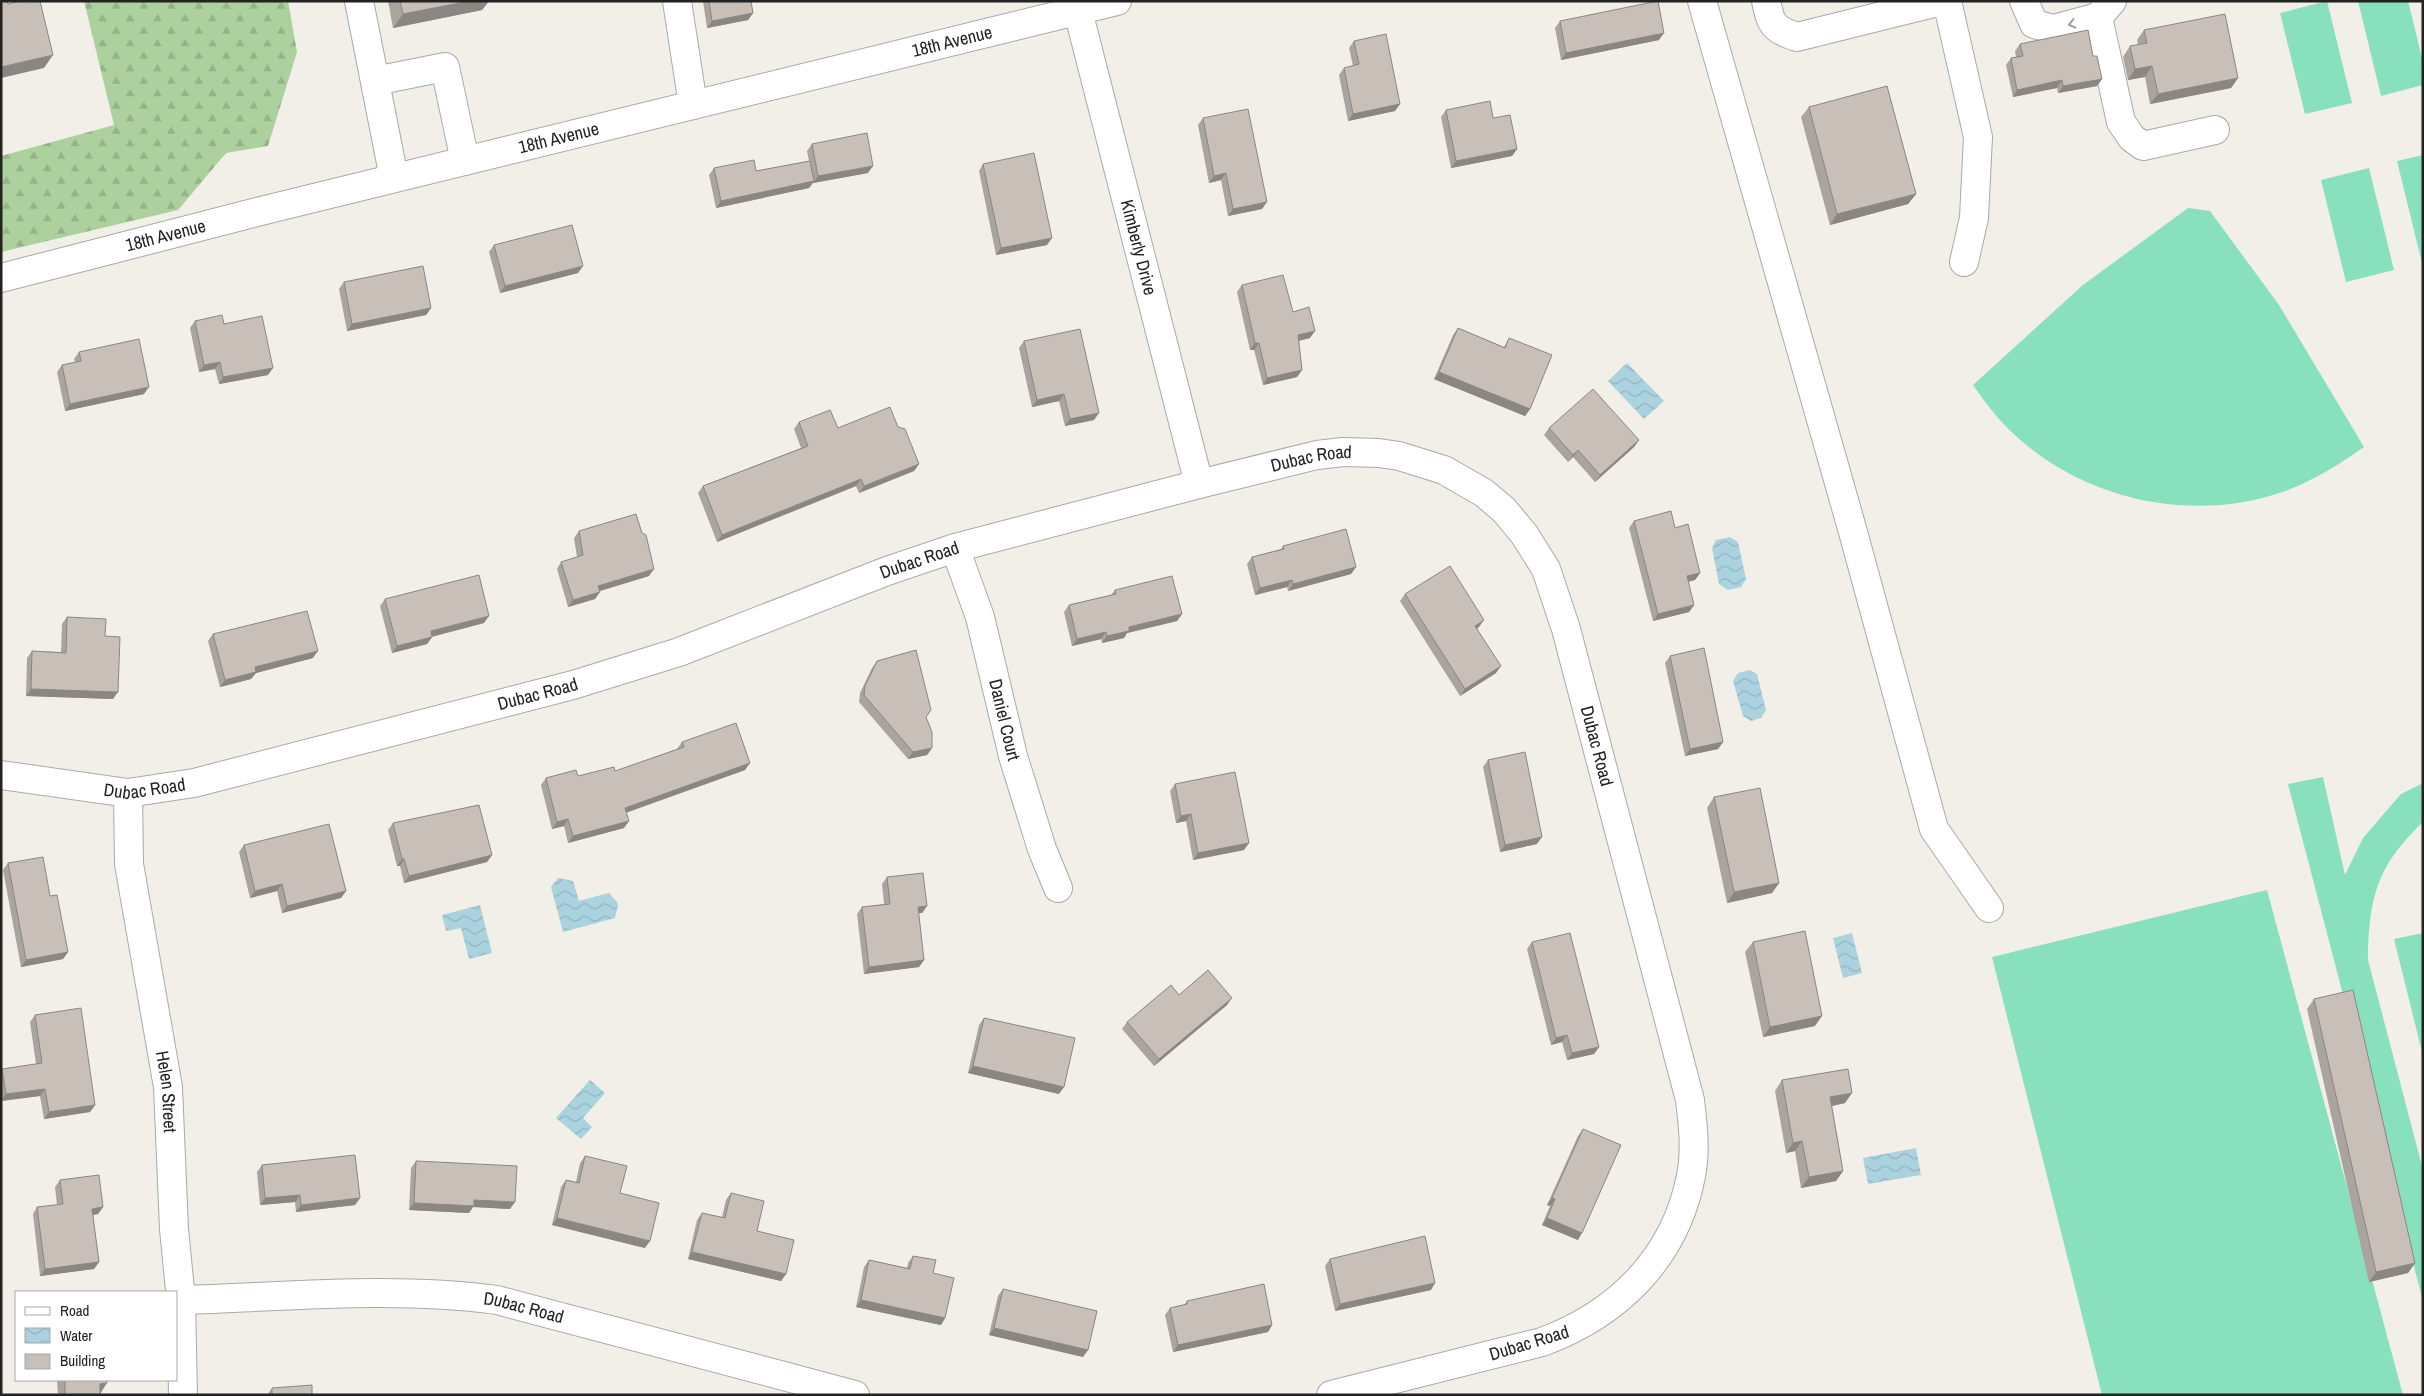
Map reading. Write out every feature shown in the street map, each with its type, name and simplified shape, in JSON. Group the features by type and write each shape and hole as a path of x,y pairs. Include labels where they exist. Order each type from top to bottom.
{"street":[{"path":"359,1 394,178"},
{"path":"677,1 693,105"},
{"name":"18th Avenue","path":"1,278 394,178 1117,1"},
{"path":"1702,1 1853,532 1934,829 1989,908"},
{"path":"1766,1 1771,23 1783,33 1796,37 1942,1"},
{"path":"1947,1 1978,136 1974,218 1964,262"},
{"path":"2024,1 2034,24 2054,29 2105,9 2121,122 2132,138 2144,146 2215,130"},
{"name":"Kimberly Drive","path":"1078,11 1199,484"},
{"path":"375,81 445,67 465,162"},
{"name":"Dubac Road","path":"1,775 128,792 194,783 573,685 679,652 887,571 955,548 1199,484 1317,455 1343,452 1393,455 1444,470 1463,479 1504,510 1524,534 1546,569 1566,629 1690,1100 1694,1135 1691,1176 1680,1216 1661,1252 1642,1278 1619,1300 1594,1318 1566,1333 1542,1342 1331,1395"},
{"name":"Daniel Court","path":"955,548 980,617 1013,756 1042,849 1058,888"},
{"name":"Helen Street","path":"128,792 129,864 168,1087 174,1229 181,1300 183,1395"},
{"name":"Dubac Road","path":"181,1300 408,1292 455,1294 497,1300 855,1395"}],"green space":[{"path":"84,1 288,1 297,52 268,146 226,153 178,210 1,252 1,156 114,125"},
{"path":"2327,1 2352,103 2305,114 2280,13"},
{"path":"2358,1 2408,1 2423,62 2423,85 2381,96"},
{"path":"2423,155 2423,263 2422,263 2397,161"},
{"path":"2369,168 2394,270 2346,282 2321,180"},
{"path":"2188,208 2210,211 2279,305 2364,447 2337,465 2288,490 2253,500 2217,505 2181,505 2145,501 2110,491 2077,477 2046,459 2017,437 1988,406 1973,385 2083,285"},
{"path":"2323,777 2345,875 2363,838 2401,794 2423,783 2423,822 2395,853 2386,868 2374,900 2368,960 2423,1170 2423,1301 2288,784"},
{"path":"2267,890 2403,1395 2102,1395 1992,957"},
{"path":"2423,933 2423,1056 2394,939"}],"water":[{"path":"1627,363 1664,401 1644,419 1608,381"},
{"path":"1730,537 1738,542 1746,579 1741,587 1728,590 1719,584 1712,548 1716,540"},
{"path":"1750,670 1757,674 1766,710 1761,718 1751,721 1743,716 1733,681 1738,673"},
{"path":"558,878 573,881 579,901 609,893 618,904 615,918 563,932 551,887"},
{"path":"480,905 492,953 469,959 461,928 446,931 442,915"},
{"path":"1852,933 1862,973 1843,978 1833,938"},
{"path":"590,1080 605,1093 583,1118 592,1127 581,1139 556,1118"},
{"path":"1916,1148 1921,1175 1868,1184 1863,1158"}],"building":[{"path":"1,1 7,1 8,4 19,1 40,1 53,55 1,67"},
{"path":"400,1 470,1 403,14"},
{"path":"709,1 751,1 753,13 712,21"},
{"path":"1658,1 1664,33 1566,53 1560,21"},
{"path":"2225,14 2238,78 2158,94 2152,66 2135,69 2130,46 2147,43 2144,30"},
{"path":"2088,30 2093,56 2097,56 2102,79 2063,86 2062,80 2017,90 2011,58 2023,56 2020,44"},
{"path":"1386,34 1400,104 1353,114 1344,68 1359,64 1354,41"},
{"path":"1887,86 1916,194 1837,214 1809,107"},
{"path":"1490,101 1493,118 1510,115 1517,149 1456,161 1446,110"},
{"path":"1248,109 1267,202 1233,209 1226,173 1214,176 1203,118"},
{"path":"867,133 873,166 818,176 812,144"},
{"path":"1034,153 1052,238 1001,248 983,164"},
{"path":"754,160 756,171 810,161 814,181 721,201 714,168"},
{"path":"572,225 583,266 505,286 494,245"},
{"path":"423,266 431,308 352,324 344,282"},
{"path":"1283,275 1293,312 1309,307 1315,331 1298,335 1302,370 1267,378 1259,343 1255,343 1242,285"},
{"path":"222,315 224,324 262,316 273,368 223,377 220,362 204,365 195,321"},
{"path":"1458,328 1505,348 1509,338 1552,355 1530,409 1439,372"},
{"path":"1080,329 1099,413 1070,419 1064,394 1037,400 1024,341"},
{"path":"139,339 149,387 70,404 62,365 81,361 79,352"},
{"path":"1593,389 1639,440 1600,475 1578,450 1573,455 1549,428"},
{"path":"890,407 898,427 905,429 919,464 864,486 861,479 722,535 703,486 808,446 799,422 830,410 838,428"},
{"path":"1671,511 1675,528 1688,524 1700,573 1687,576 1694,605 1658,614 1634,521"},
{"path":"636,514 642,533 646,535 654,569 598,586 600,592 573,600 561,562 583,555 579,531"},
{"path":"1346,529 1356,567 1293,584 1292,580 1260,588 1252,557 1284,549 1283,546"},
{"path":"1450,566 1484,620 1475,626 1501,666 1465,689 1405,594"},
{"path":"479,575 489,616 431,631 432,637 397,646 385,599"},
{"path":"1172,576 1182,614 1129,627 1129,631 1107,636 1106,632 1077,639 1069,605 1116,594 1115,590"},
{"path":"307,611 318,651 255,667 256,672 225,680 213,634"},
{"path":"67,617 106,619 105,636 120,637 118,692 31,689 32,651 66,653"},
{"path":"1704,648 1723,742 1690,749 1670,656"},
{"path":"916,650 931,710 926,717 932,732 932,748 913,752 864,695 865,686 877,661"},
{"path":"736,723 750,763 625,808 629,821 573,836 568,819 557,822 546,778 576,770 578,776 614,767 615,771 684,747 682,742"},
{"path":"1525,752 1542,837 1505,845 1488,760"},
{"path":"1235,772 1249,843 1198,853 1191,814 1181,816 1175,784"},
{"path":"1760,788 1779,883 1734,892 1714,797"},
{"path":"479,805 492,855 409,876 404,859 402,859 393,823"},
{"path":"329,824 346,891 287,906 282,884 255,891 244,845"},
{"path":"43,857 50,896 57,895 68,952 26,960 8,863"},
{"path":"923,873 927,906 918,907 924,960 869,967 862,907 890,904 887,877"},
{"path":"1805,931 1822,1016 1770,1027 1753,942"},
{"path":"1570,933 1599,1047 1572,1053 1567,1035 1556,1038 1532,942"},
{"path":"1208,970 1232,998 1159,1059 1127,1022 1171,985 1179,995"},
{"path":"2353,990 2415,1263 2376,1272 2314,999"},
{"path":"81,1008 95,1105 49,1112 45,1089 6,1094 2,1069 42,1063 35,1015"},
{"path":"984,1018 1075,1038 1064,1087 973,1066"},
{"path":"1848,1069 1852,1093 1830,1097 1843,1171 1809,1177 1802,1141 1793,1143 1782,1080"},
{"path":"1583,1129 1621,1145 1582,1233 1547,1218 1555,1199 1552,1198"},
{"path":"355,1155 360,1198 301,1205 300,1195 265,1198 262,1165"},
{"path":"585,1156 627,1166 620,1193 659,1203 650,1241 557,1218 566,1180 579,1183"},
{"path":"416,1161 517,1166 515,1202 474,1200 474,1206 414,1203"},
{"path":"99,1175 103,1207 92,1209 99,1262 45,1269 37,1207 63,1204 60,1180"},
{"path":"731,1193 764,1201 757,1231 794,1240 786,1274 692,1252 702,1213 725,1218"},
{"path":"1425,1236 1435,1283 1340,1304 1330,1259"},
{"path":"913,1256 936,1260 933,1273 954,1278 945,1318 861,1300 869,1260 910,1269"},
{"path":"1264,1284 1272,1325 1178,1345 1170,1308 1187,1304 1187,1301"},
{"path":"1003,1289 1097,1311 1088,1350 994,1328"},
{"path":"65,1381 107,1381 107,1383 100,1384 100,1395 65,1395"},
{"path":"312,1385 312,1395 272,1395 272,1388"}]}
